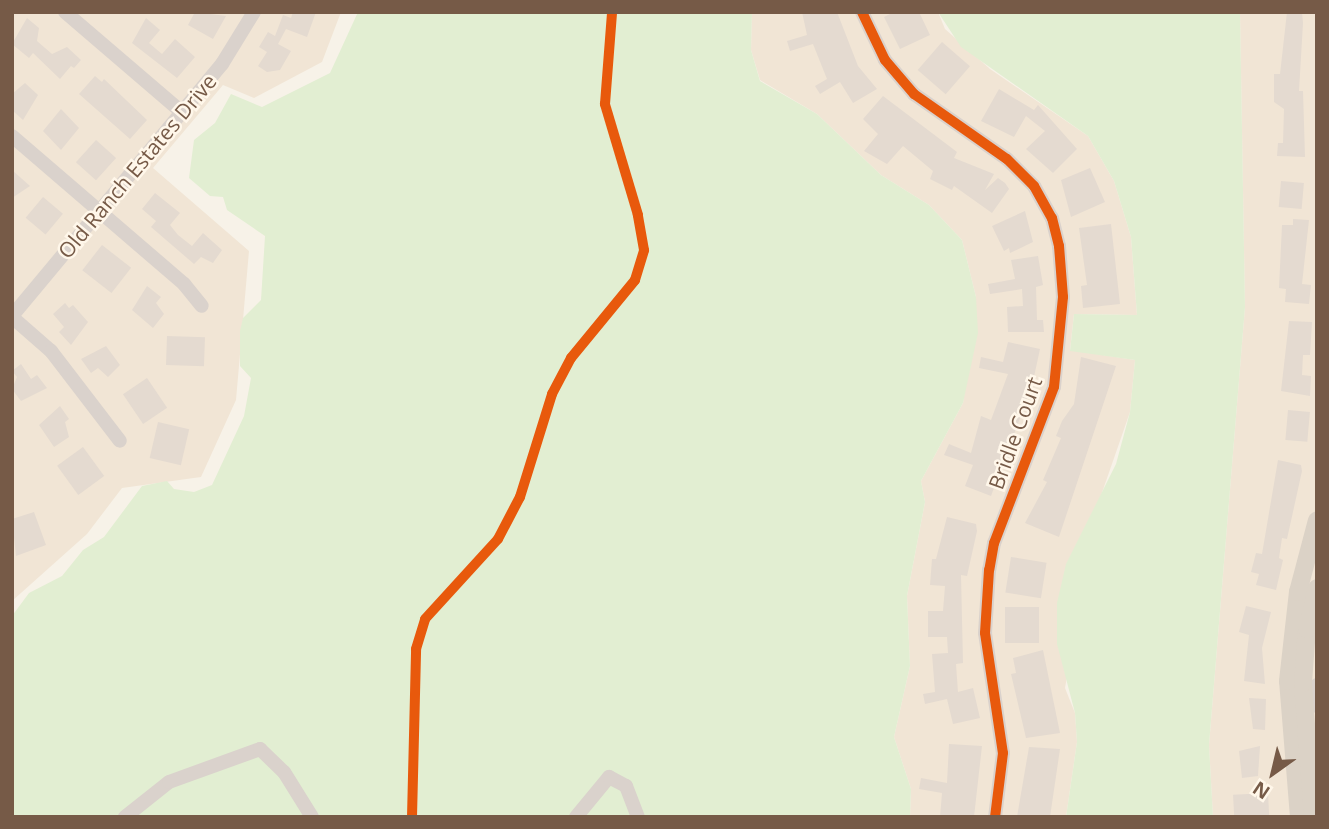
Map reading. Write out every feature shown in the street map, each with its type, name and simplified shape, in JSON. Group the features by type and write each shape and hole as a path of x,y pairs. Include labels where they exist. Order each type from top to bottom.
{"main road":[{"path":"1313,817 1303,683 1317,520"},
{"path":"1299,817 1288,681 1312,593"}],"street":[{"path":"65,12 183,113"},
{"name":"Old Ranch Estates Drive","path":"12,316 183,113 222,64 254,12"},
{"name":"Bridle Court","path":"862,12 884,60 914,94 1007,159 1034,186 1052,218 1059,246 1063,311 1054,387 994,543 989,570 985,633 1003,753 995,817"},
{"path":"12,136 184,284 202,306"},
{"path":"12,316 51,351 120,442"},
{"path":"1317,685 1317,706"},
{"path":"125,817 169,782 260,749 275,760 312,817"},
{"path":"576,817 609,777 629,790 638,817"}],"shaded area":[{"path":"12,12 341,12 322,62 254,98 223,85 153,168 249,251 236,400 201,477 122,488 87,534 12,601"},
{"path":"752,12 938,12 945,29 990,69 1088,136 1114,181 1131,237 1137,315 1074,314 1070,350 1135,360 1130,412 1097,507 1065,688 1075,713 1077,742 1066,817 910,817 911,789 894,737 910,666 907,596 925,502 921,481 963,403 976,297 962,240 929,205 881,175 817,114 760,80 751,50"},
{"path":"1240,12 1317,12 1317,817 1213,817 1209,745 1245,307"}],"green space":[{"path":"358,12 752,12 751,50 760,81 817,114 881,175 929,205 962,240 976,297 978,333 963,403 921,481 925,502 907,596 910,666 894,737 911,789 910,817 12,817 12,616 29,593 62,576 83,550 104,537 142,486 167,481 174,489 194,492 212,485 244,416 251,378 240,366 240,331 243,318 261,300 265,236 227,210 223,197 210,196 189,178 194,140 215,123 231,94 262,107 330,73"},
{"path":"938,12 1240,12 1245,307 1209,745 1213,817 1066,817 1077,742 1075,713 1057,644 1057,603 1066,564 1116,464 1130,412 1135,360 1070,351 1074,314 1137,315 1131,237 1114,181 1088,136 961,47"}],"building":[{"path":"195,12 226,16 213,39 188,25"},
{"path":"293,12 316,12 307,37 286,29 278,44 291,51 280,70 267,72 258,66 267,52 259,47 268,32 275,36 283,15 291,18"},
{"path":"802,12 837,12 858,66 877,89 853,103 840,82 820,94 815,86 827,79 813,44 790,51 787,41 807,35"},
{"path":"894,12 919,12 930,35 900,49 884,17"},
{"path":"1287,12 1302,12 1299,91 1303,91 1305,157 1277,156 1278,143 1283,143 1284,109 1274,102 1274,74 1280,74"},
{"path":"27,18 39,28 37,41 52,54 67,47 81,60 74,68 71,66 60,79 33,53 29,58 12,44"},
{"path":"146,18 160,30 149,43 162,54 175,39 195,57 177,78 132,43"},
{"path":"942,42 970,66 946,94 918,70"},
{"path":"95,76 102,82 104,79 147,120 130,139 79,94"},
{"path":"25,83 38,95 23,120 12,110 12,94"},
{"path":"999,89 1034,110 1038,105 1077,149 1053,173 1026,149 1045,131 1026,116 1014,137 981,121"},
{"path":"883,96 957,152 954,158 994,174 985,190 998,178 1005,183 1009,189 992,213 954,186 952,190 930,179 933,171 903,146 887,164 864,151 878,134 863,119"},
{"path":"61,109 79,128 61,150 43,131"},
{"path":"96,140 116,158 96,180 76,162"},
{"path":"1090,168 1105,202 1071,217 1061,180"},
{"path":"12,170 30,186 12,198"},
{"path":"1281,181 1304,183 1302,209 1279,207"},
{"path":"155,193 180,213 170,225 178,235 192,246 203,233 222,250 213,263 201,257 194,264 151,227 156,221 142,209"},
{"path":"43,197 63,214 46,234 26,218"},
{"path":"1025,211 1033,242 1010,253 1009,248 1004,251 992,226"},
{"path":"1293,219 1309,220 1302,284 1311,285 1309,304 1285,302 1286,289 1279,288 1282,225 1293,225"},
{"path":"1111,224 1120,304 1083,308 1081,286 1087,285 1079,228"},
{"path":"102,245 131,268 111,293 82,270"},
{"path":"1038,256 1043,285 1036,287 1037,320 1043,320 1044,332 1008,332 1007,307 1023,306 1022,289 990,294 988,284 1015,279 1011,260"},
{"path":"147,286 161,297 156,303 164,314 153,328 132,310"},
{"path":"65,303 69,308 73,305 88,322 71,345 59,332 64,327 53,314"},
{"path":"1289,321 1312,322 1310,355 1303,355 1302,375 1311,376 1310,396 1281,391"},
{"path":"167,336 205,337 204,366 166,365"},
{"path":"1008,342 1040,349 1032,386 991,496 965,486 973,465 944,455 949,444 971,453 981,416 991,420 1008,374 979,368 981,357 1003,362"},
{"path":"106,346 120,365 108,377 98,368 91,373 81,359"},
{"path":"1081,357 1116,366 1059,537 1025,523 1047,482 1043,480 1061,438 1056,436 1062,421 1074,404"},
{"path":"21,364 31,379 37,375 47,388 21,401 12,389 17,377 12,371"},
{"path":"147,378 167,408 143,424 123,394"},
{"path":"60,406 69,419 65,422 69,437 54,447 39,425"},
{"path":"1288,410 1310,412 1307,442 1285,440"},
{"path":"158,422 189,429 181,465 150,458"},
{"path":"83,447 104,476 78,495 57,466"},
{"path":"1278,460 1301,465 1302,471 1287,539 1282,538 1279,558 1283,560 1276,590 1256,585 1259,574 1251,572 1256,553 1262,554"},
{"path":"34,512 46,545 16,556 12,519"},
{"path":"947,517 976,524 977,531 967,576 961,575 963,663 956,664 958,692 973,688 980,718 953,724 947,699 925,704 923,694 935,692 932,654 948,653 947,637 928,637 928,611 943,611 945,586 930,585 932,559 936,559"},
{"path":"1011,557 1047,563 1041,598 1005,593"},
{"path":"1246,606 1271,612 1262,648 1265,684 1244,681 1249,635 1239,632"},
{"path":"1005,607 1039,607 1039,643 1005,643"},
{"path":"1043,650 1060,733 1026,738 1011,674 1016,673 1013,658"},
{"path":"1249,698 1266,699 1265,730 1253,729"},
{"path":"949,744 982,746 974,817 940,817 942,793 919,789 921,778 947,783"},
{"path":"1260,746 1258,776 1242,778 1239,751"},
{"path":"1029,747 1060,749 1050,817 1017,817"},
{"path":"1268,793 1269,815 1234,817 1233,795"}],"cycle path":[{"path":"412,817 416,649 425,619 498,539 520,497 552,394 571,358 635,280 644,250 638,215 605,104 612,12"},
{"path":"862,12 885,60 914,94 1007,159 1034,186 1052,218 1059,246 1063,297 1054,387 994,543 989,570 985,633 1003,753 995,817"}]}
